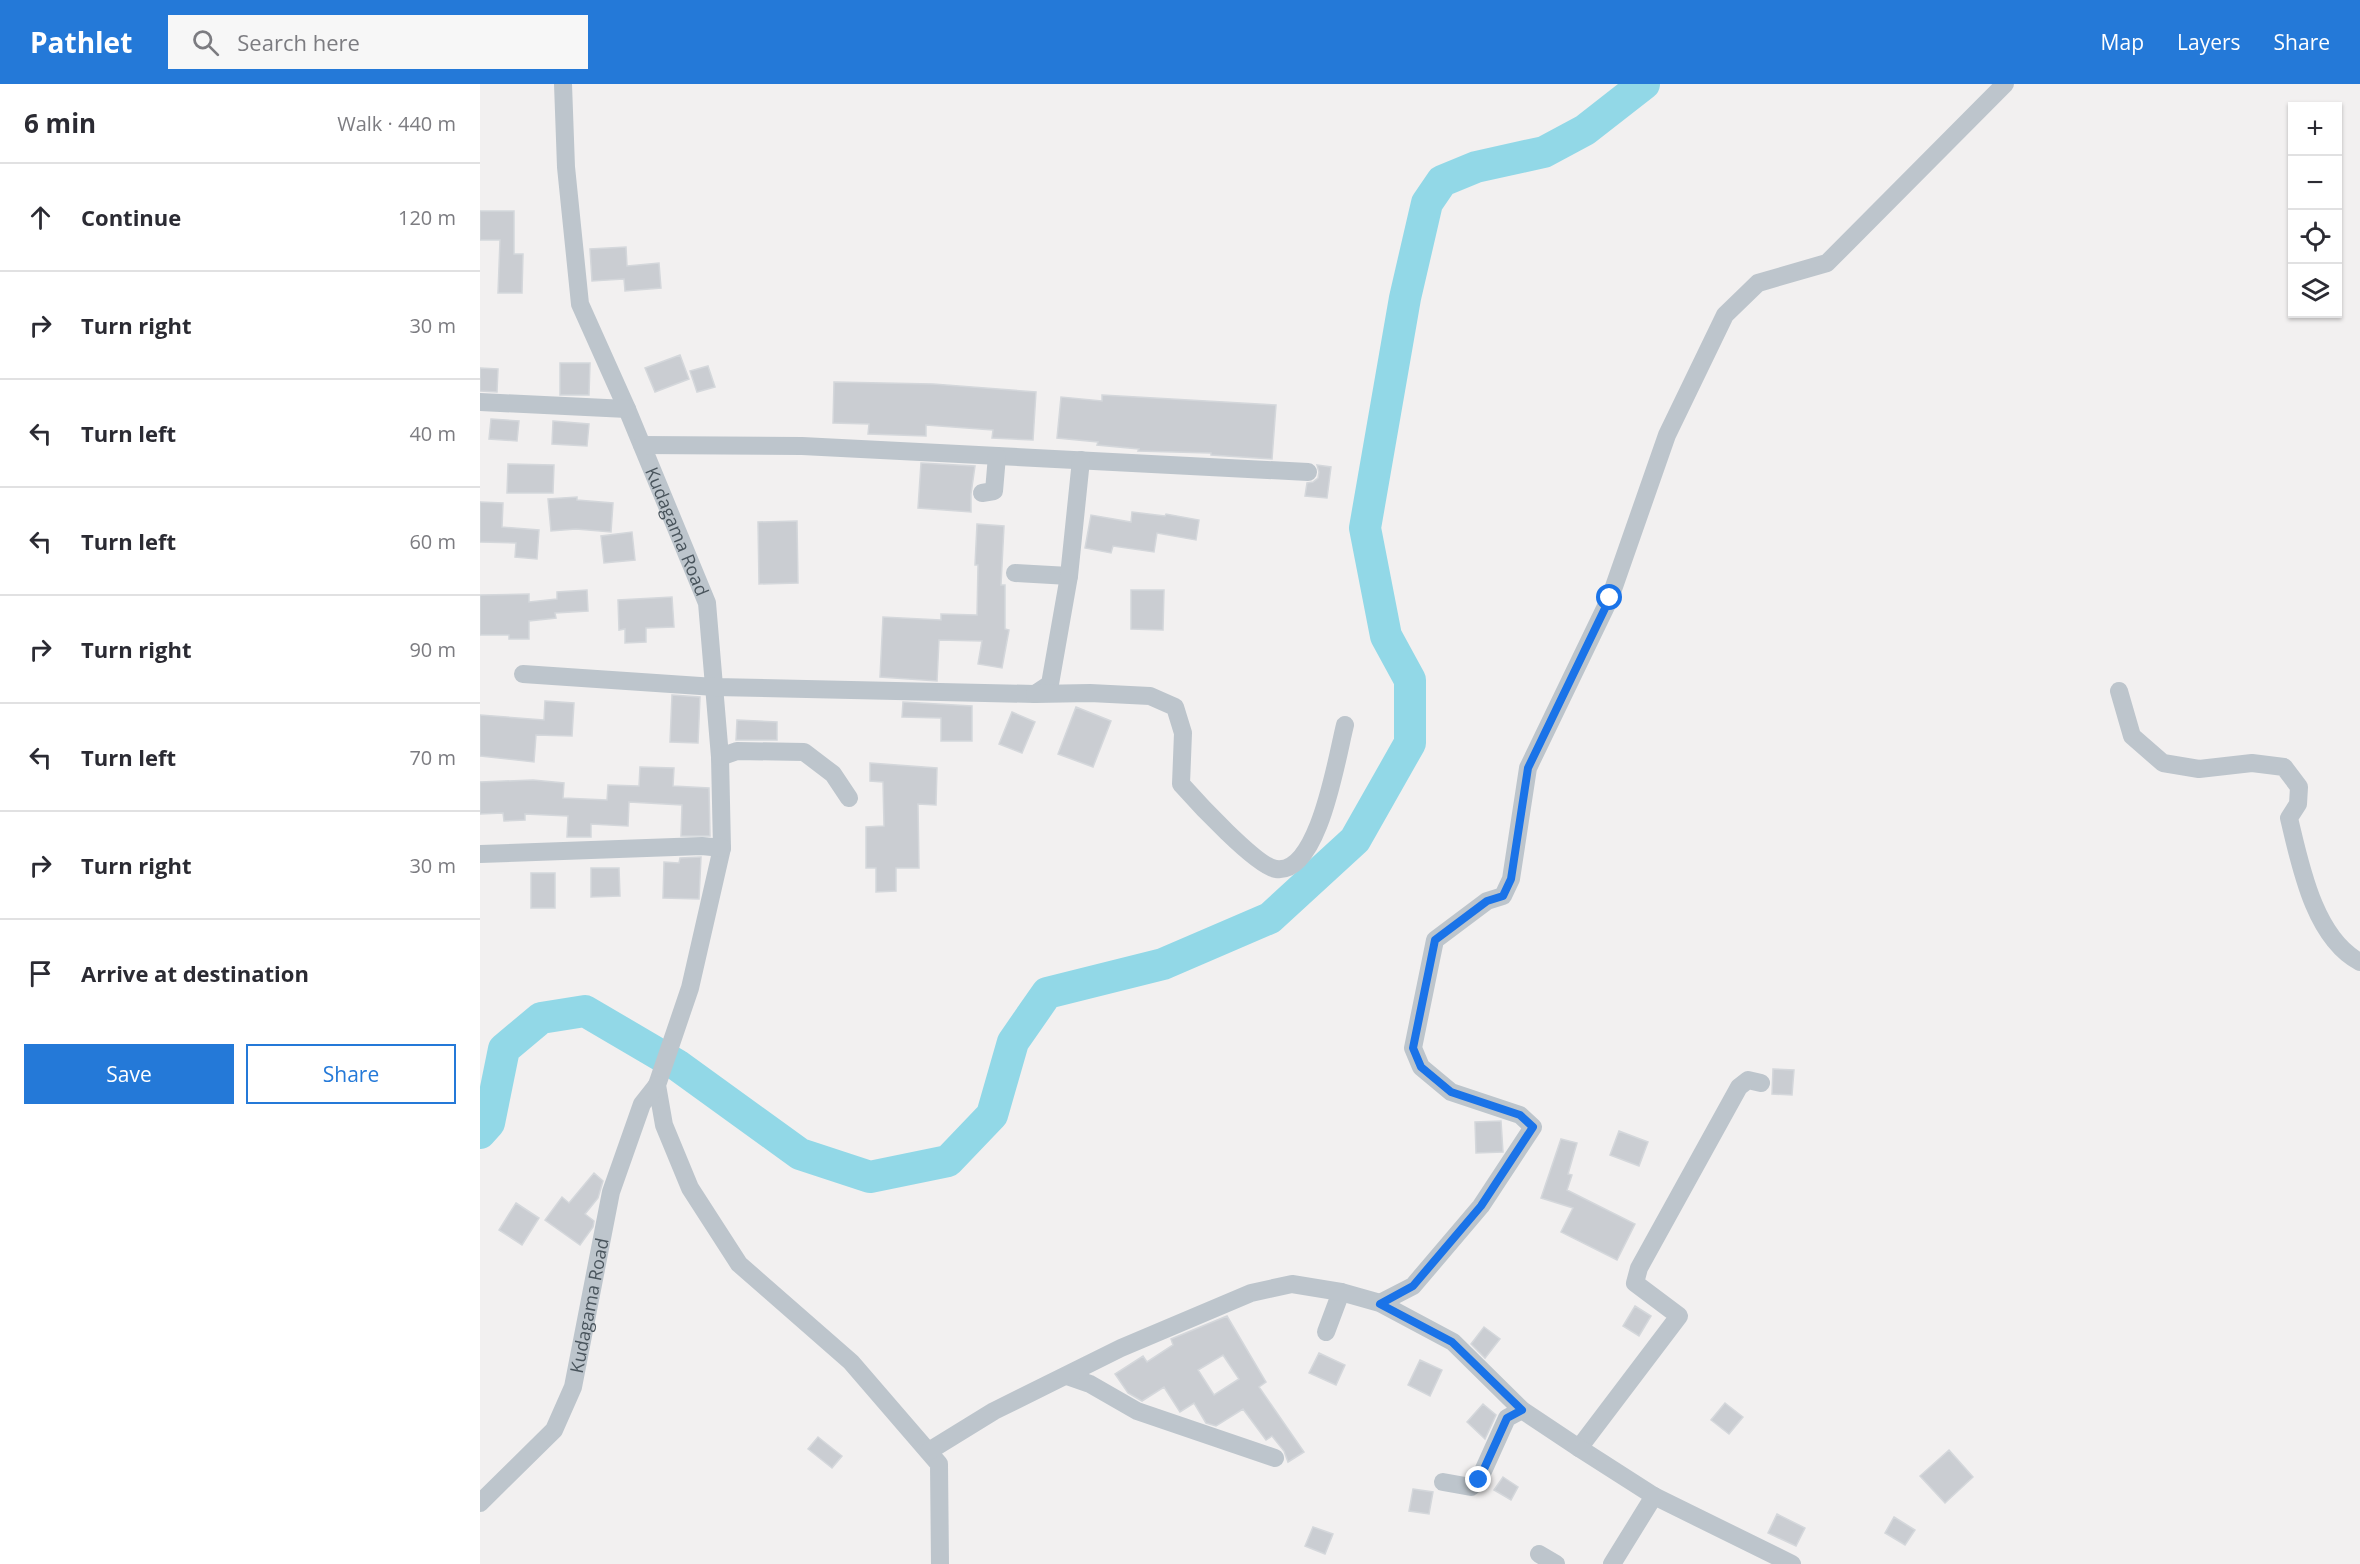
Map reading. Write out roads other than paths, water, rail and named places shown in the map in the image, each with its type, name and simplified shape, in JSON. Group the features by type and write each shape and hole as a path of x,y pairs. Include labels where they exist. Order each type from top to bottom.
{"street":[{"name":"Kudagama Road","path":"480,1503 554,1430 573,1387 611,1192 642,1104 657,1085 690,988 722,848 720,757 707,603 627,409 580,304 566,167 563,84"},
{"path":"1380,1304 1413,1286 1481,1206 1533,1127 1520,1115 1451,1092 1421,1067 1413,1048 1435,940 1487,901 1503,896 1511,879 1528,768 1610,598 1667,435 1725,315 1758,283 1827,263 2005,84"},
{"path":"480,402 627,409"},
{"path":"642,446 802,446 1308,472"},
{"path":"982,493 994,490 998,456"},
{"path":"1035,694 1050,684 1069,576 1081,460"},
{"path":"1015,573 1069,576"},
{"path":"523,674 715,687 1150,696 1175,707 1183,733 1181,784 1257,861 1276,870 1290,867 1305,854 1318,831 1345,725"},
{"path":"2119,691 2132,736 2163,763 2199,769 2252,763 2284,767 2299,787 2298,804 2289,818 2307,887 2319,917 2347,955 2360,962"},
{"path":"720,757 737,751 804,752 833,774 849,798"},
{"path":"480,854 702,846 722,848"},
{"path":"1579,1448 1679,1316 1635,1283 1639,1268 1739,1087 1748,1080 1761,1083"},
{"path":"657,1085 664,1125 690,1188 740,1264 851,1362 939,1464 940,1564"},
{"path":"928,1451 994,1411 1120,1348 1251,1293 1292,1284 1341,1292 1380,1304 1452,1342 1522,1410 1579,1448 1654,1496 1792,1564"},
{"path":"1326,1332 1341,1292"},
{"path":"1067,1376 1090,1384 1137,1411 1275,1458"},
{"path":"1443,1482 1471,1487 1479,1480 1507,1418 1522,1410"},
{"path":"1612,1564 1654,1496"},
{"path":"1539,1554 1556,1564"}],"waterway":[{"path":"480,1133 489,1123 504,1049 541,1018 585,1011 677,1065 800,1154 870,1177 948,1161 992,1115 1013,1042 1047,993 1163,964 1270,918 1355,840 1410,743 1410,680 1386,636 1365,528 1405,298 1427,203 1442,181 1476,167 1544,152 1585,130 1644,84"}]}
